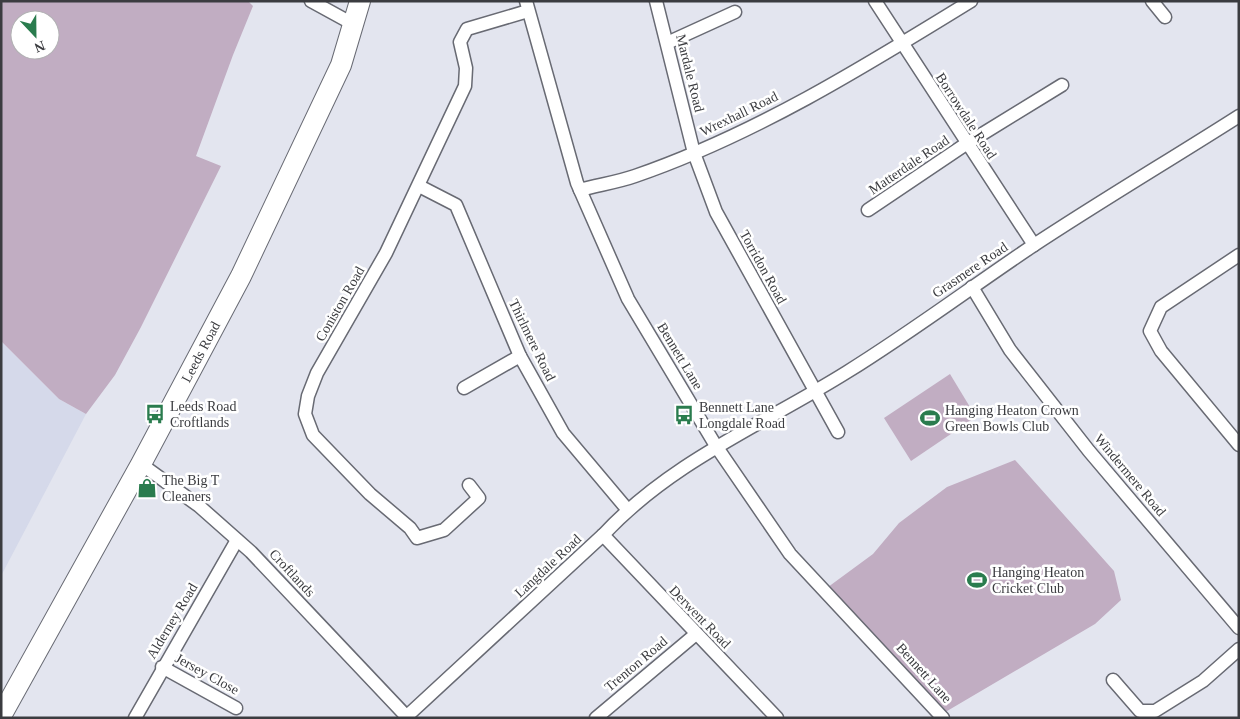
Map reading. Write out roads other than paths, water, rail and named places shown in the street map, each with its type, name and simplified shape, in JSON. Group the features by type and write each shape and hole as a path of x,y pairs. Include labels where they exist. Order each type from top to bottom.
{"main road":[{"name":"Leeds Road","path":"1,716 141,464 242,276 342,65 360,1"}],"street":[{"path":"311,1 353,24"},
{"name":"Mardale Road","path":"656,1 694,152"},
{"name":"Borrowdale Road","path":"875,1 966,144 1034,246"},
{"name":"Wrexhall Road","path":"580,190 635,176 740,134 902,44 971,1"},
{"path":"1152,1 1165,17"},
{"name":"Coniston Road","path":"469,485 479,498 444,530 417,538 410,528 370,494 313,435 305,414 308,396 317,373 386,253 465,86 466,68 460,42 467,29 527,6"},
{"name":"Bennett Lane","path":"527,6 580,190 628,299 716,446 790,554 943,718"},
{"path":"667,43 735,12"},
{"name":"Matterdale Road","path":"868,210 966,144 1062,85"},
{"name":"Grasmere Road","path":"716,446 815,392 972,286 1239,116"},
{"name":"Torridon Road","path":"694,152 716,212 838,432"},
{"name":"Thirlmere Road","path":"419,186 456,205 520,356 563,433 627,509"},
{"path":"1239,255 1161,307 1150,331 1161,351 1239,445"},
{"name":"Windermere Road","path":"972,286 1010,350 1064,420 1239,628"},
{"path":"464,388 520,356"},
{"name":"Langdale Road","path":"406,717 603,535 627,509 668,477 716,446"},
{"name":"Croftlands","path":"141,464 199,506 251,552 406,717"},
{"name":"Derwent Road","path":"603,535 777,718"},
{"name":"Alderney Road","path":"135,718 162,666 237,540"},
{"name":"Trenton Road","path":"596,718 696,634"},
{"path":"1113,680 1140,711 1155,711 1203,681 1239,649"},
{"name":"Jersey Close","path":"162,666 236,708"}],"place":[{"name":"Leeds Road Croftlands","path":"155,414"},
{"name":"Bennett Lane Longdale Road","path":"684,415"},
{"name":"Hanging Heaton Crown Green Bowls Club","path":"930,418"},
{"name":"The Big T Cleaners","path":"147,488"},
{"name":"Hanging Heaton Cricket Club","path":"977,580"}]}
